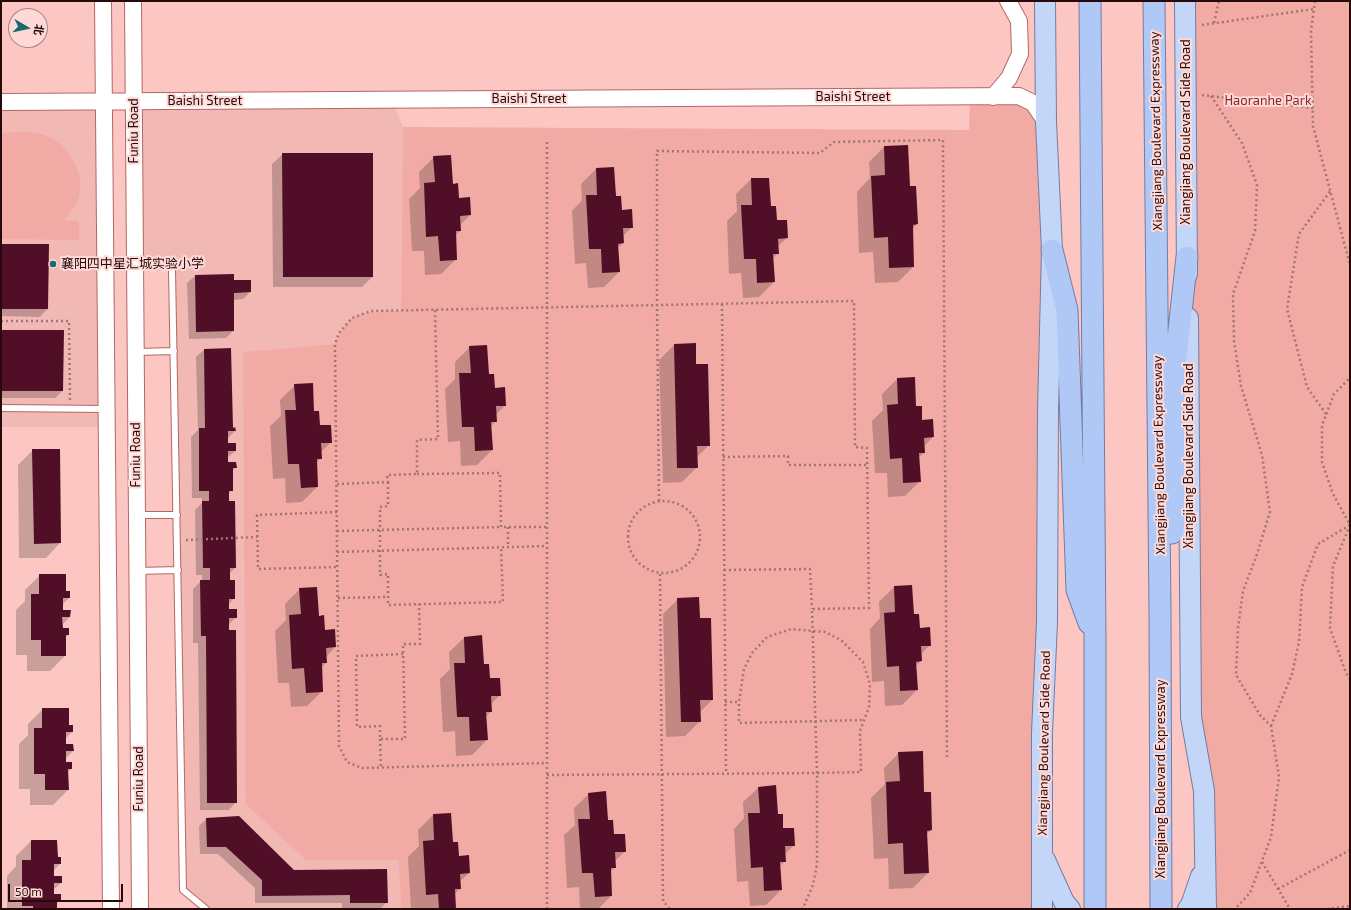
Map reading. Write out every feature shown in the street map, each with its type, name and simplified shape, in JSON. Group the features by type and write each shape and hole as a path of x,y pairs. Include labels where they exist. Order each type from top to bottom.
{"highway":[{"path":"1090,1 1095,640 1095,909"},
{"name":"Xiangjiang Boulevard Expressway","path":"1154,1 1161,716 1161,909"},
{"path":"1052,250 1067,310 1077,590 1095,640"},
{"path":"1160,612 1174,520 1174,374 1187,257"}],"main road":[{"name":"Xiangjiang Boulevard Side Road","path":"1042,909 1042,733 1047,622 1048,404 1052,250 1046,122 1045,1"},
{"name":"Xiangjiang Boulevard Side Road","path":"1185,1 1191,718 1204,792 1206,909"},
{"path":"1041,850 1064,902 1070,909"},
{"path":"1188,909 1191,905 1205,863"}],"street":[{"path":"103,1 111,909"},
{"name":"Funiu Road","path":"133,1 140,909"},
{"path":"993,97 1010,78 1020,54 1019,21 1008,1"},
{"name":"Baishi Street","path":"1,102 1019,96 1034,103 1046,122"}],"lane":[{"path":"172,270 183,890 206,909"},
{"path":"135,352 174,351"},
{"path":"1,408 107,409"},
{"path":"137,515 177,514"},
{"path":"137,571 178,570"}],"path":[{"path":"1214,23 1219,1"},
{"path":"1316,1 1311,31 1313,126 1350,265"},
{"path":"1185,27 1314,9"},
{"path":"1186,93 1313,108"},
{"path":"1211,96 1242,143 1257,185 1255,231 1233,294 1234,341 1241,386 1262,456 1270,512 1256,557 1243,591 1238,628 1236,675 1260,715 1271,726"},
{"path":"659,501 657,152 820,153 834,142 943,140 947,756"},
{"path":"547,141 547,909"},
{"path":"1326,414 1307,387 1287,309 1299,234 1331,190"},
{"path":"547,763 362,768 347,762 339,746 335,344 339,333 352,318 371,311 854,301 855,447 868,448 869,608 812,609"},
{"path":"722,304 726,774"},
{"path":"417,474 417,440 438,439 435,310"},
{"path":"1,321 69,320 70,408"},
{"path":"1350,378 1334,394 1322,425 1322,462 1333,494 1350,525"},
{"path":"723,457 788,456 788,465 868,465"},
{"path":"501,528 500,473 387,475 388,506 380,506 380,575 388,574 388,605 503,602 501,548"},
{"path":"336,484 388,482"},
{"path":"659,501 671,501 683,506 692,514 698,524 700,537 699,549 693,560 684,568 673,573 660,574 649,571 639,564 632,555 628,544 628,532 631,520 638,511 648,504 659,501"},
{"path":"337,512 257,515 258,569 337,567"},
{"path":"1235,909 1250,893 1271,837 1279,777 1271,726 1292,674 1300,642 1302,587 1318,544 1350,525"},
{"path":"1350,525 1333,566 1330,628 1346,673 1350,679"},
{"path":"508,527 508,547"},
{"path":"337,531 547,527"},
{"path":"177,540 257,537"},
{"path":"337,552 547,546"},
{"path":"724,570 810,569 817,773 817,865 813,885 803,908 801,909"},
{"path":"660,574 663,901 670,909"},
{"path":"338,598 388,596"},
{"path":"380,739 405,739 403,644 420,644 419,604"},
{"path":"547,775 861,772 860,731 870,707 870,684 863,662 841,640 825,632 791,629 767,637 752,653 744,669 739,702 739,723 864,720"},
{"path":"381,768 380,726 357,727 356,656 403,654"},
{"path":"725,702 739,702"},
{"path":"1278,889 1350,850"},
{"path":"1262,862 1290,909"},
{"path":"1326,909 1350,906"}],"shaded area":[{"path":"392,100 403,127 401,311 371,311 339,333 335,344 243,352 306,860 400,860 401,909 206,909 183,890 172,270 135,272 134,101"},
{"name":"襄阳四中星汇城实验小学","path":"104,101 107,427 1,427 1,102"}],"green space":[{"name":"Haoranhe Park","path":"1185,1 1350,1 1350,909 1206,909 1191,717"},
{"path":"1019,96 1046,122 1042,909 401,909 399,860 306,860 246,804 243,352 335,344 346,324 360,314 379,311 401,311 403,127 969,130 970,97"},
{"path":"1,133 39,133 53,139 68,152 78,170 80,190 77,203 64,220 79,221 79,240 1,239"}],"building":[{"path":"908,145 910,186 916,186 918,224 913,225 914,267 889,268 888,237 874,238 871,176 885,175 884,146"},
{"path":"282,153 373,153 373,277 283,277"},
{"path":"451,155 453,184 458,183 459,198 470,197 471,215 460,216 461,231 456,231 457,260 440,261 438,236 426,237 424,183 435,182 433,156"},
{"path":"614,167 616,196 621,196 622,210 632,209 633,228 623,228 624,243 618,244 620,272 602,273 601,249 589,249 586,195 597,195 596,168"},
{"path":"751,178 769,178 771,206 776,206 777,220 787,220 788,238 778,239 779,254 773,254 775,282 757,283 756,259 744,259 741,205 752,205"},
{"path":"1,244 49,244 48,309 1,309"},
{"path":"234,274 234,280 251,280 251,292 234,293 234,331 196,332 195,275"},
{"path":"1,330 64,330 63,391 1,391"},
{"path":"696,343 696,364 708,364 710,446 697,446 698,468 677,468 674,344"},
{"path":"487,345 489,374 494,374 495,388 505,387 506,406 496,406 497,422 491,422 493,450 475,451 474,427 462,427 459,373 471,373 469,346"},
{"path":"231,348 233,428 235,427 236,431 228,431 228,443 236,443 236,451 228,451 228,462 236,462 237,468 233,468 233,491 229,491 229,501 235,501 236,568 230,568 230,580 235,580 235,599 229,599 229,609 237,609 237,618 229,618 229,630 236,630 237,803 207,803 206,636 201,636 200,580 210,580 210,568 203,568 202,501 209,501 209,491 199,491 199,428 205,428 204,349"},
{"path":"915,377 916,406 922,406 922,420 933,419 934,437 924,438 925,453 919,453 921,482 903,483 902,458 890,459 887,405 898,404 897,378"},
{"path":"313,383 314,411 319,411 320,425 331,425 332,443 321,443 322,459 317,459 318,487 301,488 299,464 288,464 285,410 296,410 294,384"},
{"path":"32,449 60,449 61,543 34,544"},
{"path":"39,574 66,574 66,591 70,591 70,598 63,598 63,610 71,610 70,617 62,617 63,628 69,628 69,635 66,635 66,656 41,656 41,640 31,640 31,594 39,594"},
{"path":"912,585 914,614 919,614 920,628 930,627 931,646 921,646 922,661 916,662 918,690 900,691 899,666 887,667 884,613 895,612 894,586"},
{"path":"317,587 319,616 324,615 325,630 335,629 336,647 326,648 327,663 322,663 323,692 306,693 304,668 292,669 289,615 301,614 299,588"},
{"path":"699,597 700,618 711,618 713,700 700,700 701,722 681,722 677,598"},
{"path":"482,635 484,664 489,664 490,678 500,678 501,696 491,696 492,712 486,712 488,740 470,741 469,717 457,717 454,663 465,663 464,637"},
{"path":"42,708 69,708 69,725 73,725 73,732 66,732 66,744 73,744 74,751 66,751 66,762 72,762 72,769 68,769 69,790 45,790 45,774 34,774 34,728 42,728"},
{"path":"923,751 924,792 931,792 932,830 927,831 929,873 904,874 903,843 888,844 886,782 900,781 898,752"},
{"path":"776,785 778,814 783,814 783,828 794,828 795,846 785,846 786,862 780,862 782,890 764,891 763,867 751,868 748,813 760,813 758,787"},
{"path":"606,791 608,820 613,820 614,834 625,834 626,852 615,852 616,868 611,868 612,896 595,897 593,873 582,873 578,819 590,819 588,793"},
{"path":"451,813 453,842 458,842 459,856 469,855 470,873 460,874 461,889 455,889 456,909 439,909 438,894 426,895 423,841 434,840 433,814"},
{"path":"239,816 294,870 387,869 388,903 350,903 350,895 262,896 262,880 226,847 207,847 206,818"},
{"path":"31,840 57,840 58,857 61,857 61,864 54,864 54,876 62,876 62,883 54,883 54,894 61,894 61,901 57,901 57,909 33,909 33,906 22,906 22,860 31,860"}],"place":[{"name":"襄阳四中星汇城实验小学","path":"53,264"}]}
